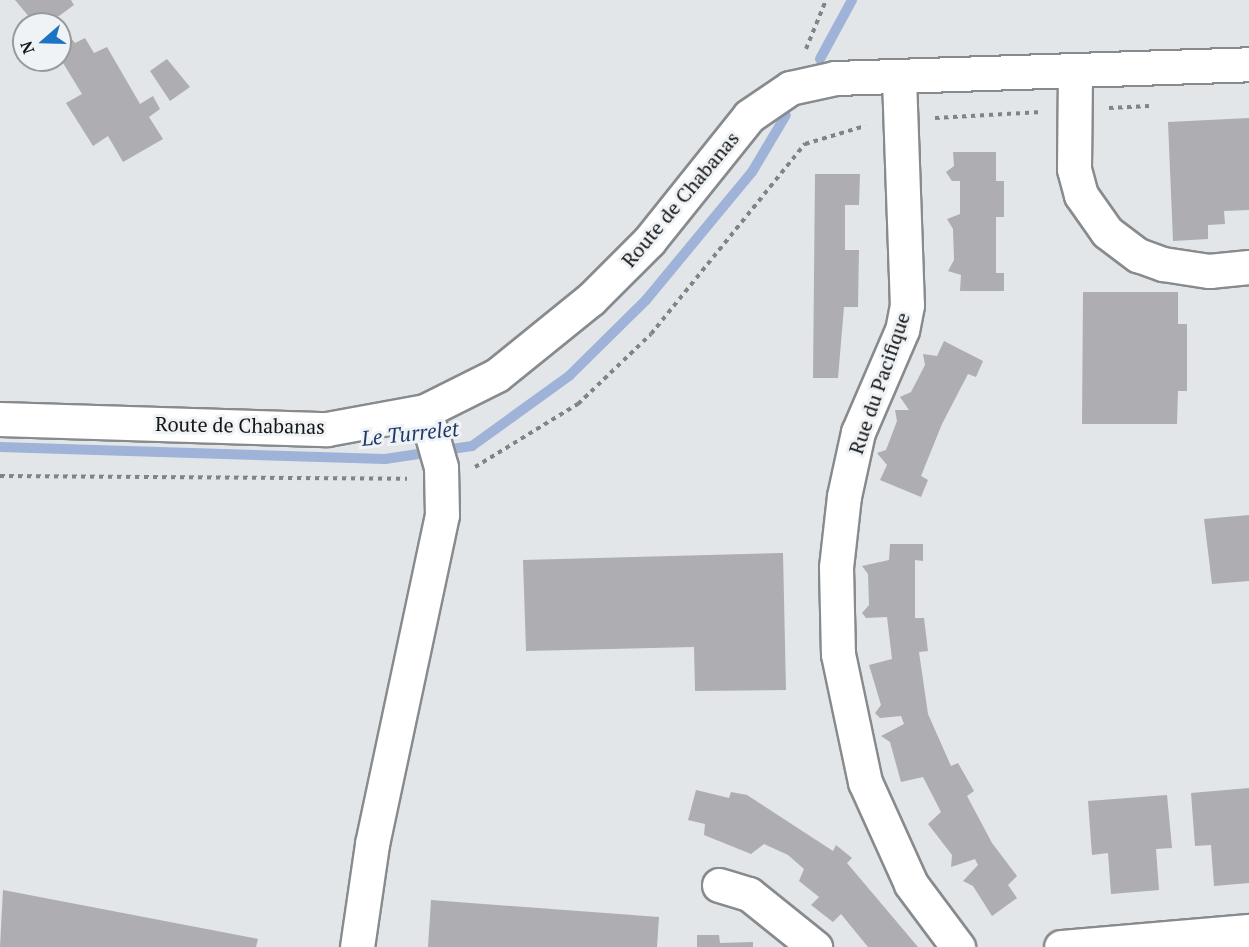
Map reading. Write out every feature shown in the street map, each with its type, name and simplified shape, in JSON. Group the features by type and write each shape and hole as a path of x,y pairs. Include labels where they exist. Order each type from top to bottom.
{"street":[{"name":"Route de Chabanas","path":"0,419 327,429 429,422 497,375 591,299 649,241 750,116 790,88 834,78 1075,73 1249,64"},
{"path":"1075,73 1074,169 1082,195 1107,232 1138,255 1163,264 1209,271 1249,267"},
{"name":"Rue du Pacifique","path":"899,78 907,305 902,330 858,432 844,496 836,567 838,654 864,782 911,884 958,947"},
{"path":"357,947 372,844 442,515 441,474 429,422"},
{"path":"719,885 749,894 815,947"},
{"path":"1061,947 1229,937"}],"path":[{"path":"790,88 826,0"},
{"path":"0,476 441,474 505,451 578,404 651,334 805,144 843,129 901,121"}],"building":[{"path":"15,0 71,0 74,5 64,12 25,12"},
{"path":"85,38 94,53 107,47 140,104 153,96 160,109 149,117 163,139 123,162 108,136 93,146 66,103 82,94 69,72 72,72 72,39 75,43"},
{"path":"167,59 190,87 170,101 150,71"},
{"path":"1249,118 1249,210 1224,211 1225,224 1208,225 1208,239 1173,241 1168,122"},
{"path":"953,152 996,152 996,181 1004,181 1004,217 996,217 996,273 1004,273 1004,291 960,291 961,275 948,271 954,260 953,229 947,219 960,214 960,181 952,181 946,172 954,166"},
{"path":"815,174 860,174 859,205 845,205 845,250 859,250 858,307 844,307 838,378 813,378"},
{"path":"1083,292 1178,292 1178,324 1187,324 1187,391 1178,391 1177,424 1082,424"},
{"path":"944,341 983,361 976,377 968,374 942,424 921,476 928,480 921,497 880,480 887,465 877,453 886,450 897,421 895,410 909,410 900,397 911,392 925,365 923,354 937,356"},
{"path":"1249,515 1249,581 1212,584 1204,519"},
{"path":"890,544 923,544 923,561 915,560 915,618 924,618 928,651 919,652 928,714 951,766 958,763 974,791 967,796 992,843 1017,876 1008,885 1017,898 992,916 973,886 963,881 978,865 975,859 951,867 952,855 928,824 941,812 923,777 901,782 890,742 881,736 904,724 901,716 880,718 875,713 881,705 869,665 892,659 887,617 866,618 862,613 869,605 868,574 862,566 889,560"},
{"path":"783,553 786,690 695,691 694,647 526,651 523,560"},
{"path":"1249,788 1249,883 1214,886 1211,845 1195,846 1191,793"},
{"path":"696,790 729,798 731,792 747,795 833,851 836,845 852,858 847,863 918,947 868,947 841,914 833,922 811,905 819,897 799,881 804,869 788,855 764,844 751,854 704,835 705,824 688,820"},
{"path":"1167,795 1172,848 1156,849 1159,890 1111,894 1108,853 1092,855 1088,801"},
{"path":"3,890 258,939 256,947 0,947"},
{"path":"431,900 659,917 657,947 428,947"},
{"path":"697,935 719,935 720,943 753,942 753,947 697,947"}],"waterway":[{"name":"Le Turrelet","path":"820,59 852,0"},
{"name":"Le Turrelet","path":"0,447 385,459 472,446 569,376 646,300 752,172 786,115"}]}
